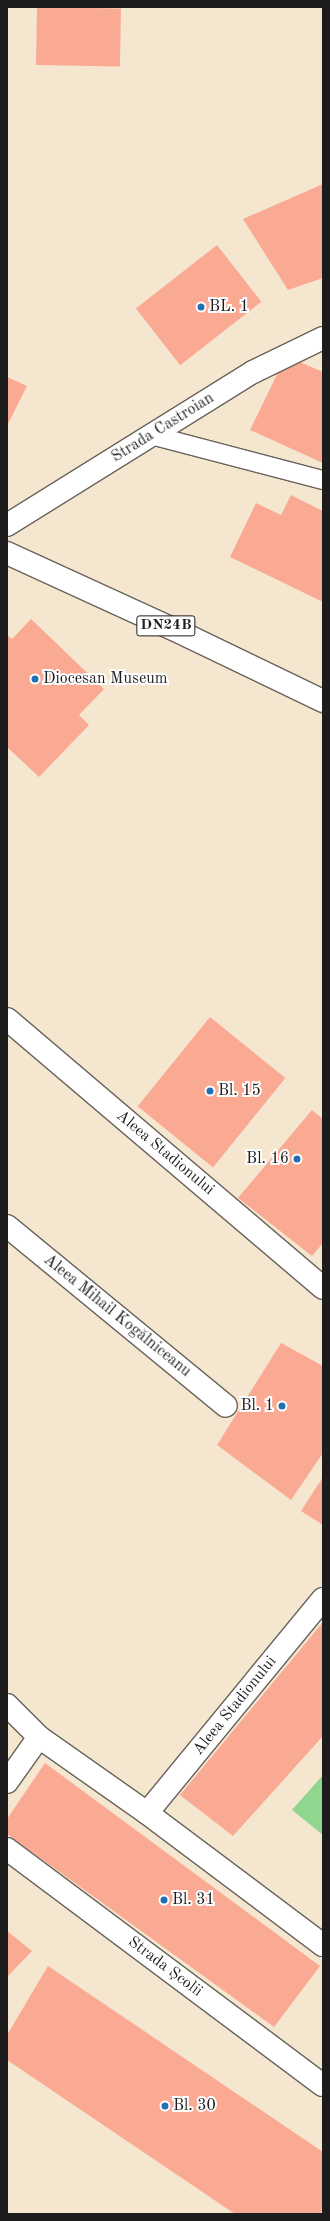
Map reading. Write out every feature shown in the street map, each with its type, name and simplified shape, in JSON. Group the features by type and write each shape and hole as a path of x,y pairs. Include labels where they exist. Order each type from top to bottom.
{"main road":[{"name":"Strada Castroian","path":"7,525 253,372 323,338"},
{"name":"DN24B","path":"7,553 188,636 323,701"},
{"name":"Aleea Stadionului","path":"7,1019 323,1288"},
{"name":"Aleea Mihail Kogălniceanu","path":"7,1226 226,1406"},
{"name":"Aleea Stadionului","path":"147,1813 323,1599"},
{"path":"7,1705 39,1737 147,1813 323,1945"},
{"path":"7,1782 39,1737"},
{"name":"Strada Școlii","path":"7,1849 323,2085"}],"lane":[{"path":"151,435 323,480"}],"green space":[{"path":"323,1775 323,1835 292,1810"}],"building":[{"path":"37,7 121,8 120,66 36,65"},
{"path":"323,184 323,278 288,290 243,219"},
{"name":"BL. 1","path":"217,245 261,302 180,365 136,308"},
{"path":"286,356 323,372 323,463 250,430"},
{"path":"7,377 27,386 7,426"},
{"path":"291,495 323,511 323,602 230,557 256,503 281,515"},
{"path":"31,619 104,689 79,715 89,725 39,777 7,747 7,635 12,639"},
{"name":"Bl. 15","path":"210,1017 285,1078 213,1167 138,1106"},
{"name":"Bl. 16","path":"312,1110 323,1119 323,1243 312,1256 238,1198"},
{"name":"Bl. 1","path":"281,1343 323,1366 323,1453 291,1500 217,1445"},
{"path":"323,1477 323,1525 301,1511"},
{"path":"323,1622 323,1736 233,1836 180,1795"},
{"name":"Bl. 31","path":"45,1763 320,1966 274,2027 7,1834 7,1819"},
{"path":"7,1931 32,1951 7,1977"},
{"name":"Bl. 30","path":"48,1966 323,2152 323,2209 320,2214 235,2214 7,2060 7,2035"}],"place":[{"name":"BL. 1","path":"201,307"},
{"name":"Diocesan Museum","path":"35,679"},
{"name":"Bl. 15","path":"210,1091"},
{"name":"Bl. 16","path":"297,1159"},
{"name":"Bl. 1","path":"282,1406"},
{"name":"Bl. 31","path":"164,1900"},
{"name":"Bl. 30","path":"165,2106"}]}
